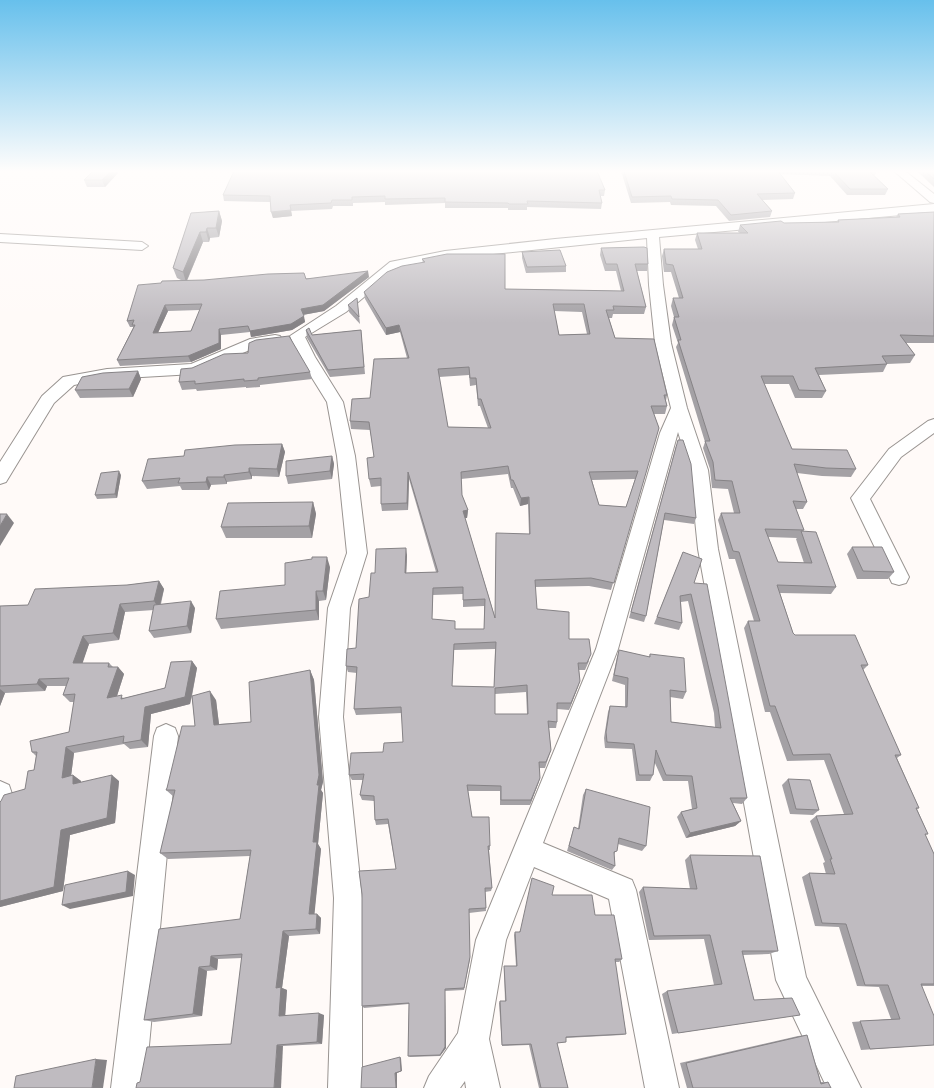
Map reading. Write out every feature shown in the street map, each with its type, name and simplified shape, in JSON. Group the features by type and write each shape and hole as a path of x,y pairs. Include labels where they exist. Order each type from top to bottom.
{"street":[{"path":"0,477 48,400 70,381 107,374 194,369 255,342 297,336 340,309 395,265 446,255 785,222"},
{"path":"653,234 656,285 663,343 679,408 699,470 708,549 790,980 844,1088"},
{"path":"0,238 142,246"},
{"path":"297,336 307,357 335,402 346,456 357,553 339,608 331,718 348,898 345,1088"},
{"path":"483,1088 473,1039 491,940 607,649 669,433 679,408"},
{"path":"899,577 860,498 895,453 934,425"},
{"path":"128,1088 166,736"},
{"path":"526,850 622,890 662,1088"},
{"path":"441,1088 473,1039"}],"building":[{"path":"188,222 217,222 216,228 207,228 206,232 200,232 183,272 173,268"},
{"path":"773,222 934,222 934,336 900,335 915,355 882,356 887,364 815,368 826,391 799,390 793,376 761,376 792,449 847,450 856,469 794,464 807,502 793,501 804,530 765,529 778,562 812,563 801,531 816,532 836,587 777,585 793,633 795,635 855,635 868,665 861,665 901,755 895,755 919,808 916,808 928,834 925,834 934,854 934,984 921,984 934,1016 934,1045 870,1049 860,1021 900,1019 888,985 865,985 846,924 822,923 809,873 835,874 830,859 832,859 816,816 853,814 830,754 793,755 775,706 770,706 748,621 760,621 739,552 733,551 721,513 740,513 732,481 715,480 713,462 705,441 710,441 678,340 681,340 674,317 679,317 673,298 683,298 673,265 666,264 664,249 702,249 697,233 748,233 740,225"},
{"path":"601,248 647,248 648,264 635,264 646,307 613,306 614,310 606,310 615,338 654,339 667,395 664,395 667,406 651,406 659,428 614,583 591,578 535,580 537,609 569,612 569,639 589,639 591,654 587,663 578,663 580,681 571,703 557,703 557,722 548,721 551,750 546,762 539,762 540,778 531,800 501,800 501,786 467,785 472,817 489,817 490,846 488,846 492,888 485,888 486,908 469,909 470,957 464,988 445,989 445,1047 440,1055 408,1056 409,1003 362,1006 362,894 359,871 396,869 388,819 375,820 374,796 360,795 364,774 349,775 351,753 383,752 384,743 403,742 401,707 354,709 357,667 346,666 347,649 356,648 359,599 369,597 371,573 375,573 376,549 406,548 405,573 438,572 408,472 407,503 381,504 381,478 369,479 367,458 374,457 369,422 350,421 352,399 370,398 374,359 409,358 399,325 386,328 364,292 387,272 402,266 425,262 422,259 447,254 505,254 505,289 624,291 617,264 606,264","holes":["553,304 584,304 590,334 559,335","469,367 470,378 476,378 478,399 481,399 491,428 448,427 438,369","508,466 511,480 513,480 521,498 529,497 530,534 496,533 495,618 463,511 468,510 462,495 461,472","638,471 626,507 599,505 589,472","463,587 463,600 485,599 484,629 455,629 455,621 432,619 433,588","496,642 494,687 452,686 454,644","527,685 528,714 495,714 495,688"]},
{"path":"560,250 566,266 527,267 522,252"},
{"path":"368,271 323,305 301,309 304,316 291,324 250,331 248,326 219,329 219,343 188,356 117,360 135,325 132,325 134,320 127,321 138,285 161,283 162,281 204,280 268,274 304,273 306,279","holes":["202,304 191,331 153,333 165,305"]},
{"path":"357,298 359,317 348,305"},
{"path":"309,328 312,335 361,330 364,367 328,370 306,330"},
{"path":"289,336 310,372 258,378 258,380 244,381 244,379 195,384 195,381 179,382 181,369 192,368 224,354 248,353 249,343 256,340"},
{"path":"138,371 129,389 75,390 82,377 103,373"},
{"path":"678,440 683,440 691,464 696,518 665,513 646,616 631,612"},
{"path":"282,444 277,469 249,468 249,472 224,475 224,477 207,477 206,482 178,483 180,478 142,481 148,459 184,456 185,450 235,445"},
{"path":"332,456 330,471 286,476 286,461"},
{"path":"119,471 115,494 95,495 101,473"},
{"path":"313,502 309,526 221,527 228,503"},
{"path":"0,514 7,514 0,526"},
{"path":"852,547 882,547 894,572 863,571"},
{"path":"683,552 702,559 694,583 707,584 747,798 730,798 741,821 690,833 681,812 697,808 692,776 666,775 656,750 653,775 639,775 634,744 607,742 606,732 610,706 627,707 628,678 614,675 619,650 650,657 650,654 684,658 686,692 670,690 671,722 721,728 718,707 691,594 680,596 682,623 657,617"},
{"path":"312,557 327,557 323,591 316,591 316,610 216,619 220,591 285,585 285,563 312,559"},
{"path":"159,581 154,601 120,604 113,633 83,636 73,663 109,663 108,667 118,667 107,698 122,695 121,699 165,688 171,662 192,661 185,697 145,707 141,740 123,743 124,736 66,747 62,778 73,775 73,784 112,775 107,818 61,830 54,887 0,901 0,802 4,795 25,789 28,771 34,770 37,752 32,752 30,741 69,732 75,694 63,695 69,678 39,679 37,684 0,686 0,606 28,605 35,589 127,585"},
{"path":"191,601 187,626 149,631 154,605"},
{"path":"310,670 319,775 317,785 319,785 313,842 317,842 309,914 317,914 316,929 283,931 276,988 281,987 279,1016 319,1013 317,1042 277,1045 274,1088 136,1088 137,1083 140,1082 147,1047 231,1044 242,954 211,956 210,966 199,967 193,1014 144,1020 159,929 240,919 251,850 160,853 175,790 166,790 182,726 195,726 192,696 210,691 214,725 251,722 249,682"},
{"path":"788,779 810,780 819,810 796,809"},
{"path":"586,789 650,807 646,846 619,838 617,851 614,852 615,866 569,846 574,827 579,829"},
{"path":"690,855 760,856 778,951 742,951 754,1000 792,998 800,1015 678,1033 667,991 722,984 710,935 654,936 643,887 697,889"},
{"path":"128,871 126,892 62,905 65,885"},
{"path":"532,878 554,886 552,895 592,895 595,915 614,915 622,959 615,959 626,1034 566,1037 566,1042 557,1043 568,1088 541,1088 531,1044 502,1045 500,1001 506,1001 504,966 517,966 515,932 520,932"},
{"path":"807,1035 821,1084 828,1082 831,1088 693,1088 686,1063"},
{"path":"400,1057 401,1071 395,1073 396,1088 361,1088 362,1067"},
{"path":"96,1059 92,1088 14,1088 16,1076"}]}
